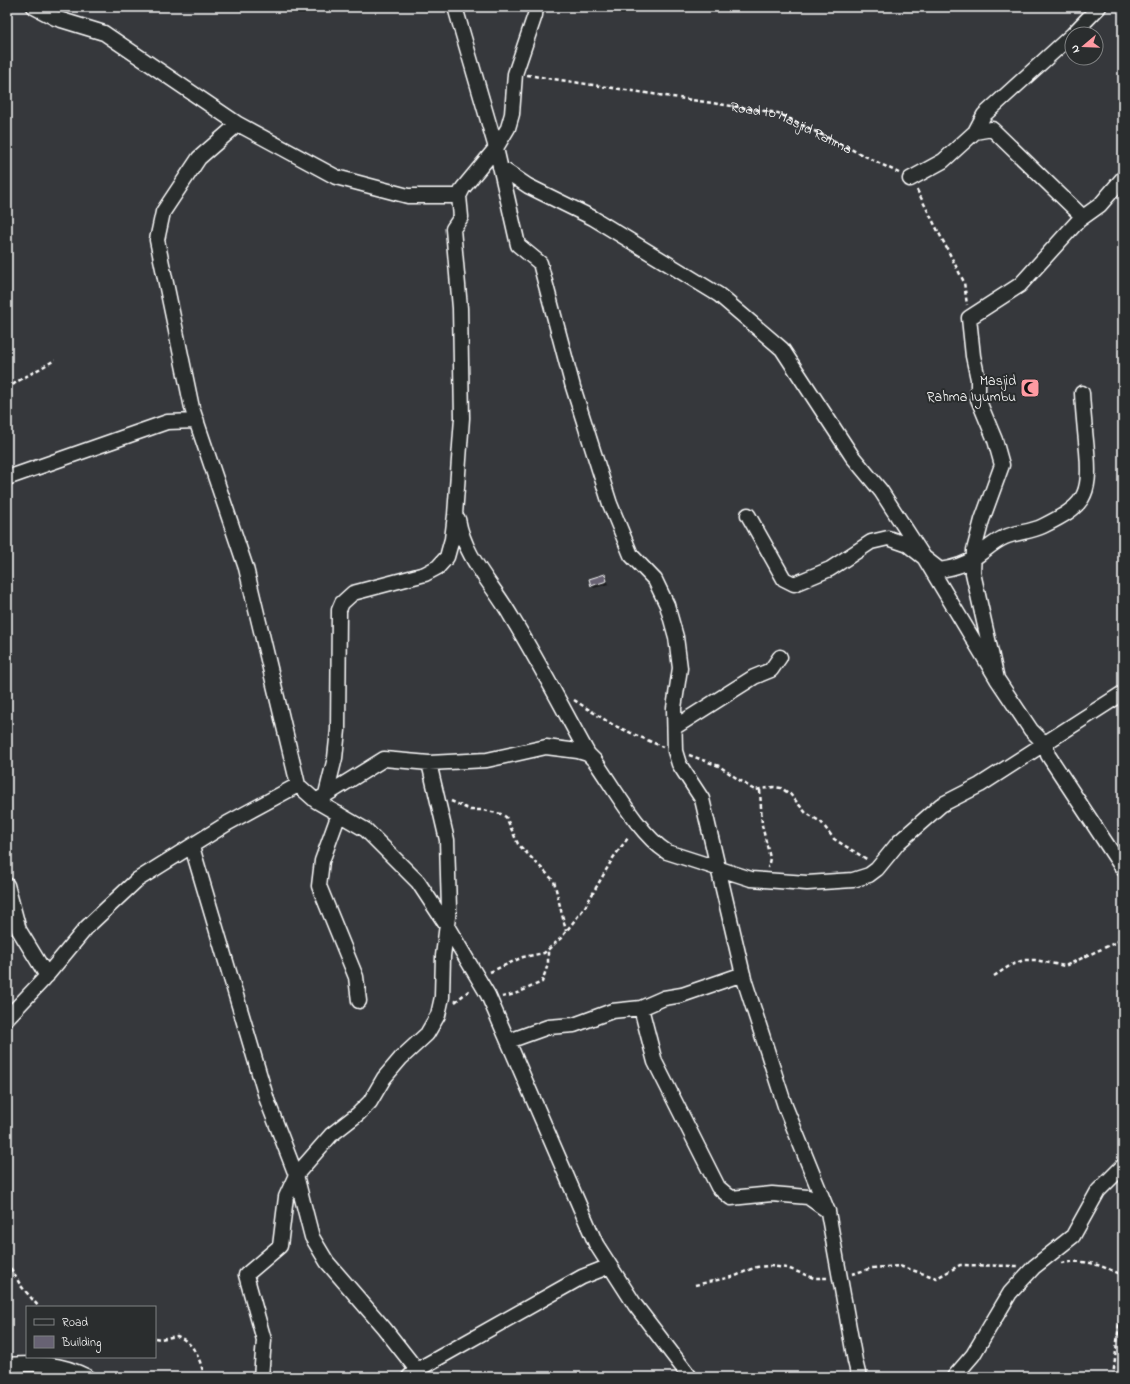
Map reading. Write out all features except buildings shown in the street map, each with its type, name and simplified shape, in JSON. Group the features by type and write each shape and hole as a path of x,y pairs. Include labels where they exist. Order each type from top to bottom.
{"street":[{"path":"34,7 55,18 104,34 238,124 336,177 408,196 459,196"},
{"path":"455,7 496,148 518,245 540,263 573,387 610,504 631,555 656,580 667,605 676,637 680,668 674,708 675,751 679,764 702,800 743,974 785,1106 828,1212 854,1361 859,1377"},
{"path":"321,797 335,758 338,730 339,610 342,603 353,593 425,574 438,567 447,557 452,539 462,418 460,308 453,229 461,217 459,196 463,188 496,148 508,128 512,114 515,74 535,15 536,7"},
{"path":"1080,26 1099,7"},
{"path":"910,179 943,161 975,132 984,115 1064,41"},
{"path":"238,124 199,158 163,212 157,240 192,408 246,568 298,785 321,797 339,814 366,830 418,882 447,926 488,995 596,1244 635,1305 690,1377"},
{"path":"975,132 992,129 1083,217"},
{"path":"500,167 528,186 593,218 719,295 782,349 852,456 881,491 925,559 997,679 1031,730 1046,745 1048,755 1123,869"},
{"path":"997,679 974,573 974,550 982,520 1002,465 995,440 978,399 978,379 973,356 969,318 1020,285 1083,217 1100,204 1123,178"},
{"path":"748,515 784,579 794,584 830,569 871,542 888,538 908,545 940,570 952,568 974,558 985,548 1005,537 1041,527 1069,512 1082,499 1088,486 1089,473 1082,393"},
{"path":"7,478 167,422 197,421"},
{"path":"456,505 460,532 475,565 511,616 588,754 595,760 631,814 656,845 666,852 719,870 751,879 807,883 853,880 869,875 877,869 899,842 941,805 980,785 1046,745 1123,693"},
{"path":"675,727 754,677 771,670 780,657"},
{"path":"321,797 384,759 429,763 488,760 546,747 578,751 588,754"},
{"path":"262,1377 264,1340 246,1274 280,1246 286,1197 296,1175 331,1135 358,1114 370,1102 384,1078 427,1034 438,1015 442,997 443,956 450,909 447,840 429,763"},
{"path":"7,1018 47,976 87,927 131,885 228,823 298,785"},
{"path":"339,814 322,861 319,886 356,977 359,1001"},
{"path":"192,847 267,1100 296,1175 312,1237 327,1262 384,1328 413,1374 582,1277 610,1266"},
{"path":"7,885 19,930 47,976"},
{"path":"509,1041 548,1027 574,1025 612,1012 641,1008 664,998 682,995 743,974"},
{"path":"641,1008 655,1062 718,1187 731,1198 772,1194 808,1197 828,1212"},
{"path":"954,1377 973,1355 1010,1293 1034,1267 1072,1236 1098,1191 1123,1166"},
{"path":"7,1365 53,1364 73,1370 88,1377"}],"path":[{"name":"Road to Masjid Rahma","path":"515,74 778,113 910,179"},
{"path":"910,179 964,282 969,318"},
{"path":"7,389 55,360"},
{"path":"572,699 613,725 649,742 719,766 751,788 760,790 774,787 781,788 790,794 806,814 820,822 834,839 868,860 877,869"},
{"path":"760,790 762,825 770,858 765,880"},
{"path":"435,791 460,806 470,810 483,810 501,814 506,817 518,844 554,881 566,932"},
{"path":"438,1015 464,995 486,974 503,965 548,950 566,932 585,907 613,858 628,838"},
{"path":"994,976 1011,965 1024,960 1035,960 1065,966 1123,939"},
{"path":"464,995 488,995 502,997 515,994 542,982 548,964 548,950"},
{"path":"695,1285 736,1276 757,1267 770,1266 787,1268 814,1278 840,1276 889,1266 899,1266 936,1278 960,1265 1034,1267 1084,1261 1100,1264 1123,1274"},
{"path":"7,1262 21,1286 37,1306"},
{"path":"1113,1377 1123,1289"},
{"path":"156,1338 160,1340 177,1336 191,1344 196,1350 205,1377"}],"place":[{"name":"Masjid Rahma Iyumbu","path":"1030,388"}]}
